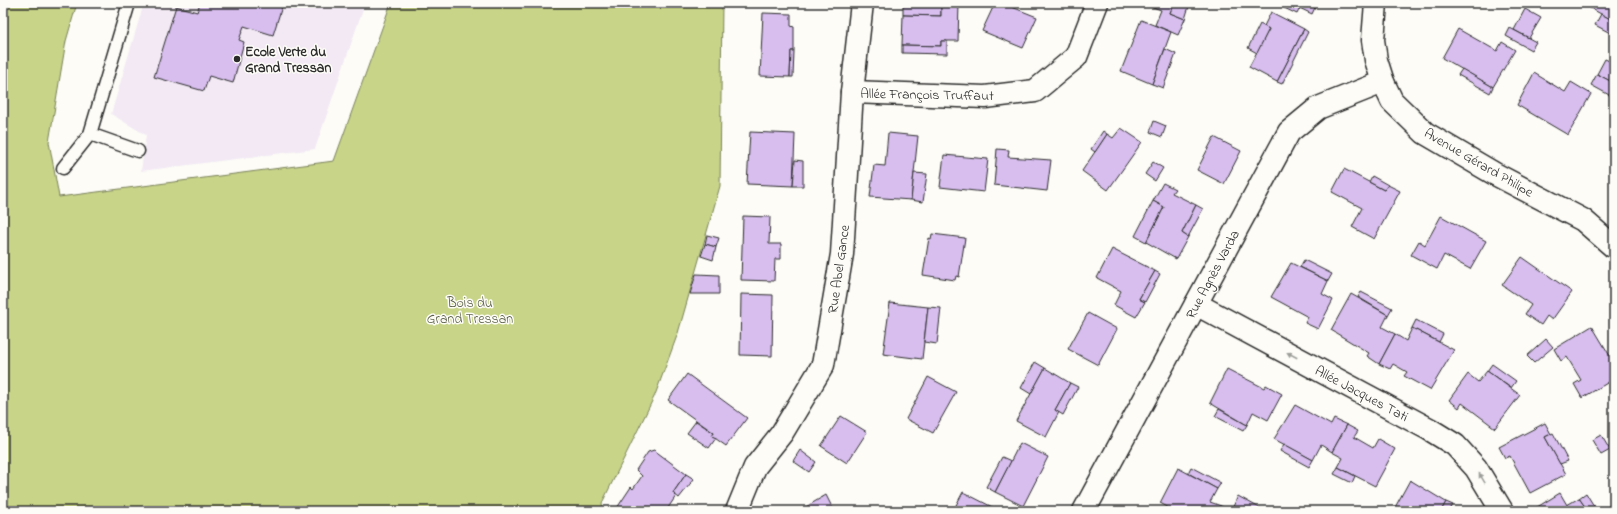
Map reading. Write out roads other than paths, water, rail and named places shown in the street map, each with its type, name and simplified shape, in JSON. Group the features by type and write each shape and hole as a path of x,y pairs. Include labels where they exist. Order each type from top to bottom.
{"street":[{"name":"Rue Abel Gance","path":"737,511 754,467 782,432 823,365 842,254 852,92 862,3"},
{"name":"Allée François Truffaut","path":"852,92 985,97 1035,91 1076,57 1097,3"},
{"name":"Avenue Gérard Philipe","path":"1376,3 1373,40 1376,60 1383,82 1392,101 1425,133 1495,174 1583,220 1614,247"},
{"name":"Rue Agnès Varda","path":"1091,508 1196,304 1289,132 1318,108 1383,82"},
{"name":"Allée Jacques Tati","path":"1196,304 1429,429 1455,445 1476,468 1502,511"}],"lane":[{"path":"62,168 90,134 129,3"},
{"path":"90,134 138,151"}],"place":[{"name":"Ecole Verte du Grand Tressan","path":"237,59"}],"park label":[{"name":"Bois du Grand Tressan","path":"470,310"}]}
